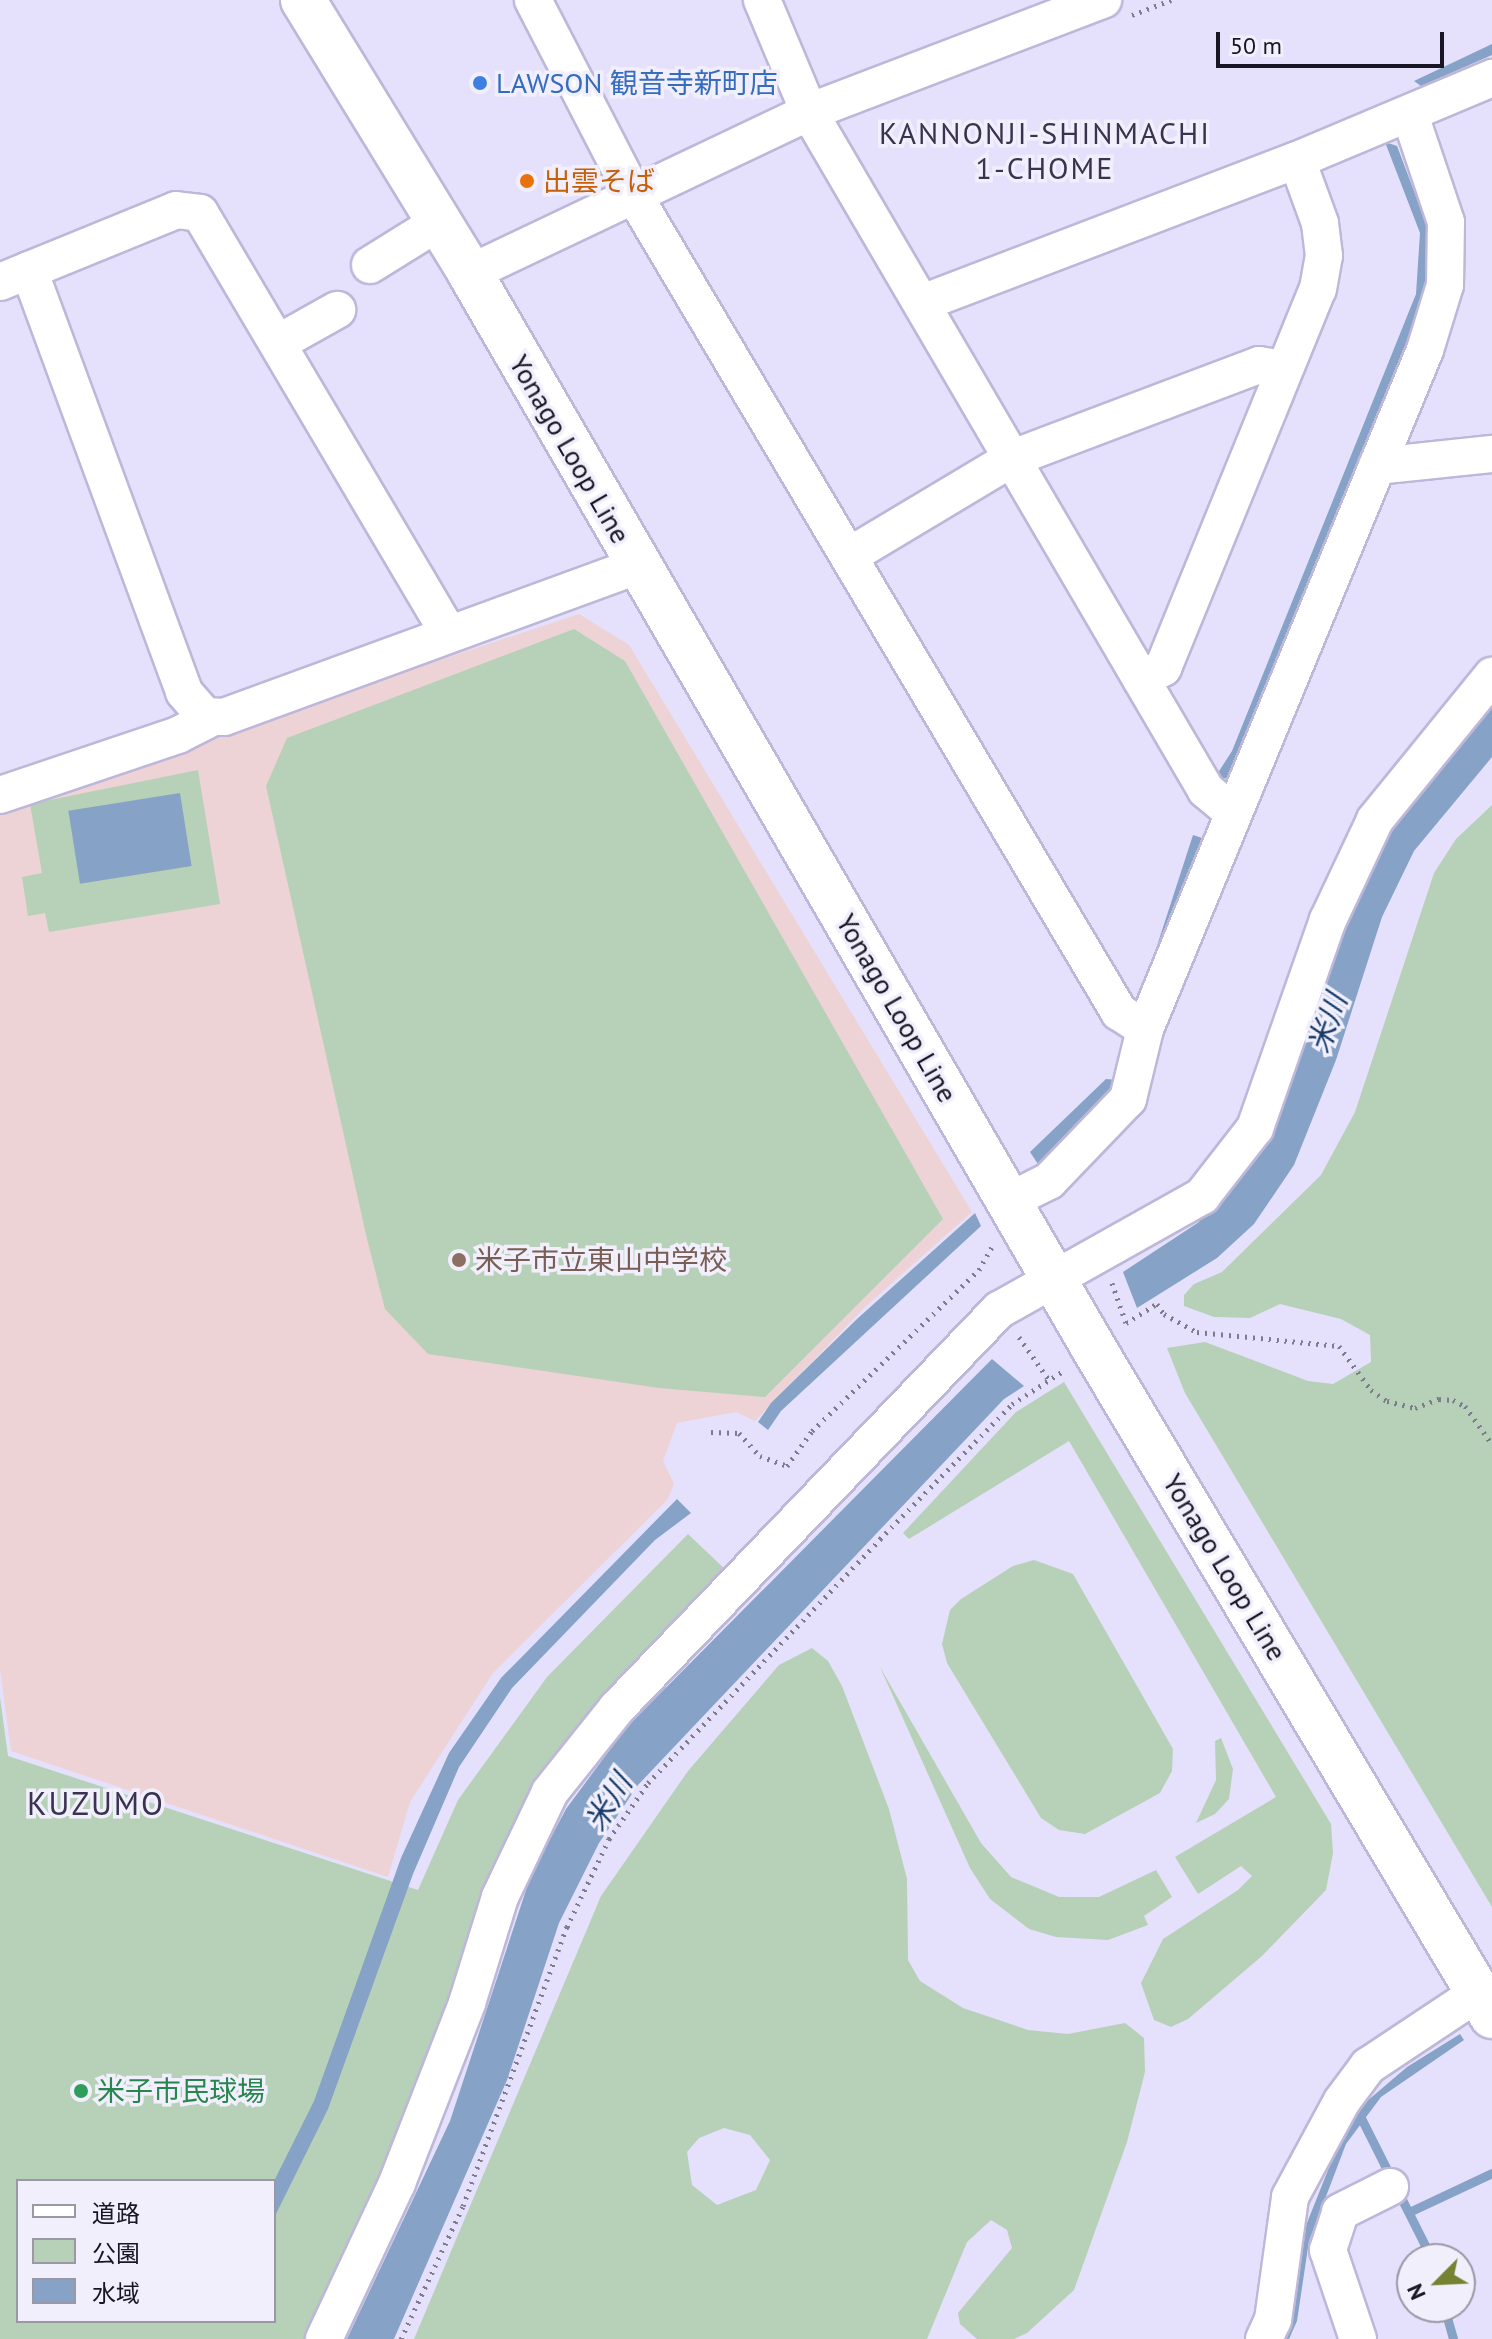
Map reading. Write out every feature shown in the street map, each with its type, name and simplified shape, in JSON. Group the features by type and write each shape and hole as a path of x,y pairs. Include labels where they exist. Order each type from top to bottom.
{"main road":[{"name":"Yonago Loop Line","path":"303,0 470,273 1002,1218 1055,1279 1485,2004"}],"street":[{"path":"533,0 632,192 1119,1012 1145,1029"},
{"path":"762,0 809,112 1206,790 1232,812"},
{"path":"470,273 632,192 1021,15 1103,0"},
{"path":"922,303 1297,160 1492,78"},
{"path":"1002,1218 1049,1181 1128,1099 1145,1029 1425,350 1445,285 1446,222 1410,115"},
{"path":"1141,679 1163,668 1318,289 1324,256 1320,223 1297,160"},
{"path":"211,718 197,712 184,692 14,276 168,213 192,208 208,223 448,633"},
{"path":"370,265 439,222"},
{"path":"278,343 337,310"},
{"path":"849,556 1013,458 1259,365 1284,369"},
{"path":"1377,466 1492,454"},
{"path":"0,795 178,735 211,718 637,566"},
{"path":"324,2339 397,2183 467,2003 500,1897 550,1792 617,1708 999,1310 1202,1196 1255,1128 1328,920 1375,820 1492,676"},
{"path":"1264,2339 1273,2320 1290,2197 1342,2101 1368,2066 1485,2004"},
{"path":"1358,2339 1328,2250 1340,2212 1390,2187"}],"path":[{"path":"711,1432 739,1433 760,1456 787,1466 812,1431 979,1270 991,1256 1002,1218"},
{"path":"979,1270 986,1281"},
{"path":"1112,1274 1112,1292 1126,1323 1157,1304 1164,1314 1197,1332 1339,1346 1371,1390 1387,1401 1415,1408 1439,1399 1453,1400 1465,1406 1492,1444"},
{"path":"1019,1337 1049,1380"},
{"path":"401,2339 463,2206 567,1927 609,1839 648,1783 869,1550 1012,1404 1069,1367"}],"shaded area":[{"name":"米子市立東山中学校","path":"579,614 629,645 972,1212 865,1307 755,1421 736,1412 677,1423 663,1461 674,1484 668,1499 493,1673 410,1802 388,1877 11,1751 0,1670 0,805"}],"green space":[{"path":"574,629 625,661 943,1219 765,1397 659,1388 428,1354 385,1309 367,1239 266,786 287,738"},
{"path":"198,770 220,904 49,932 45,913 28,916 22,877 42,873 30,804"},
{"path":"1492,805 1492,1907 1185,1393 1167,1348 1205,1342 1308,1381 1333,1384 1371,1362 1370,1335 1341,1319 1280,1304 1250,1318 1214,1317 1184,1306 1184,1295 1194,1284 1222,1272 1321,1175 1355,1112 1434,873 1456,839"},
{"path":"1064,1382 1331,1824 1333,1853 1326,1890 1262,1956 1188,2019 1171,2027 1154,2020 1141,1983 1163,1939 1238,1890 1252,1876 1241,1866 1198,1894 1175,1857 1276,1797 1069,1441 909,1539 903,1533 1016,1412"},
{"path":"688,1534 729,1573 596,1716 390,2170 305,2339 0,2339 0,1697 8,1756 418,1890 458,1800 547,1677"},
{"path":"1034,1560 1073,1574 1173,1749 1172,1771 1160,1793 1085,1834 1059,1830 1041,1818 947,1663 942,1644 950,1610 961,1599 1013,1566"},
{"path":"812,1648 828,1661 842,1686 889,1809 907,1879 908,1960 920,1981 963,2008 1028,2030 1068,2034 1125,2023 1144,2038 1145,2072 1127,2142 1074,2290 1027,2333 1014,2339 977,2339 960,2324 958,2313 1012,2248 1007,2230 991,2220 967,2242 927,2339 414,2339 601,1896 688,1771 779,1665","holes":["724,2128 750,2135 770,2160 756,2190 717,2205 692,2185 687,2152 699,2138"]},
{"path":"880,1667 981,1843 1011,1877 1059,1897 1099,1897 1156,1870 1172,1897 1144,1916 1148,1925 1108,1940 1056,1937 1029,1929 990,1899 970,1868"},
{"path":"1221,1738 1233,1769 1229,1799 1215,1814 1196,1823 1216,1780 1215,1741"}],"water":[{"path":"1492,44 1492,55 1421,86 1414,81"},
{"path":"1385,142 1397,146 1429,231 1426,296 1231,778 1214,779 1232,751 1416,294 1420,233"},
{"name":"米川","path":"1492,693 1492,757 1414,851 1382,917 1336,1060 1294,1165 1254,1224 1217,1258 1137,1308 1123,1272 1199,1222 1369,850"},
{"path":"180,793 192,866 80,884 68,811"},
{"path":"1193,835 1205,839 1151,1006 1139,1002"},
{"path":"1106,1079 1117,1080 1112,1094 1040,1167 1030,1152"},
{"path":"975,1213 981,1226 781,1411 768,1430 758,1422 771,1403 857,1319"},
{"name":"米川","path":"992,1359 1024,1386 1004,1399 638,1785 599,1843 559,1923 507,2080 394,2339 347,2339 450,2121 531,1875 566,1809 626,1728"},
{"path":"677,1499 691,1513 655,1540 512,1688 459,1767 413,1874 328,2109 276,2214 275,2179 314,2101 401,1858 449,1753 501,1678"},
{"path":"1460,2034 1464,2040 1381,2097 1346,2144 1309,2241 1297,2321 1289,2339 1280,2339 1301,2238 1340,2140 1366,2102 1407,2067"}],"waterway":[{"path":"1360,2116 1424,2243"},
{"path":"1409,2212 1492,2173"},
{"path":"1448,2323 1453,2339"}],"place":[{"name":"LAWSON 観音寺新町店","path":"480,83"},
{"name":"出雲そば","path":"527,181"},
{"name":"米子市立東山中学校","path":"459,1260"},
{"name":"米子市民球場","path":"81,2091"}],"district":[{"name":"KANNONJI-SHINMACHI 1-CHOME","path":"1045,150"},
{"name":"KUZUMO","path":"96,1803"}]}
